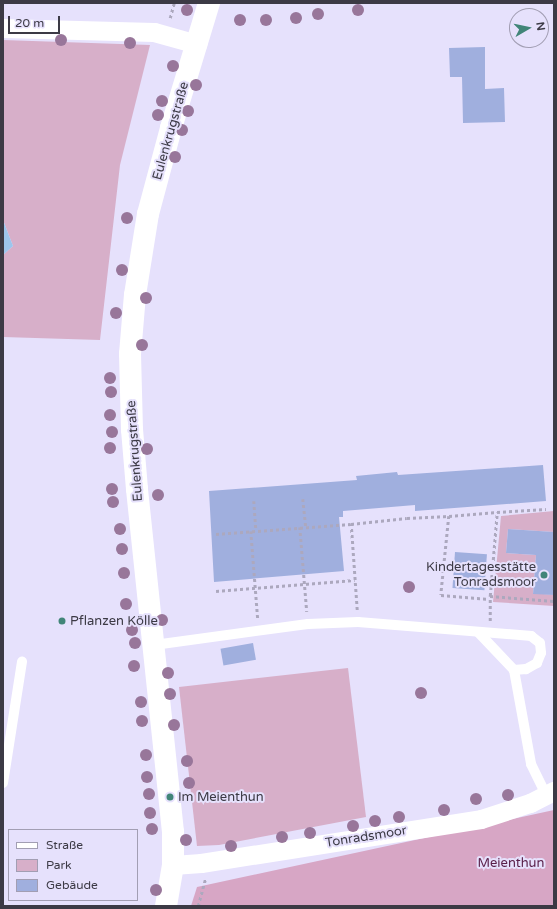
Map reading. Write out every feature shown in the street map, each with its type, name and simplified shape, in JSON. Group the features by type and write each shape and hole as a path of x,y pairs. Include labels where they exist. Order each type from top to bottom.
{"main road":[{"name":"Eulenkrugstraße","path":"166,906 173,865 173,832 132,430 130,370 132,328 141,251 148,214 170,128 209,3"}],"street":[{"path":"3,28 154,32 197,44"},
{"name":"Tonradsmoor","path":"173,865 201,863 480,819 530,804 550,793"}],"lane":[{"path":"154,644 308,624 358,622 531,636 540,643 541,653 537,663 526,669 514,670"},
{"path":"478,632 514,670 531,764 550,793"},
{"path":"3,783 22,661"}],"path":[{"path":"303,499 306,527"},
{"path":"254,501 256,531"},
{"path":"216,534 546,509"},
{"path":"490,632 490,597 497,512"},
{"path":"449,516 441,595 554,601"},
{"path":"351,524 358,622"},
{"path":"300,528 308,624"},
{"path":"251,531 259,631"},
{"path":"216,591 355,580"},
{"path":"198,906 206,876 201,863"}],"green space":[{"path":"3,40 150,45 120,165 100,340 3,337 3,255 13,246 3,220"},
{"path":"554,511 554,532 508,529 506,553 536,555 533,593 554,595 554,606 493,602 501,516"},
{"path":"348,668 366,817 219,845 197,846 179,687"},
{"name":"Meienthun","path":"554,810 554,906 191,906 197,887"}],"water":[{"path":"3,220 13,246 3,255"}],"building":[{"path":"485,47 485,89 504,88 505,122 463,123 462,77 450,77 449,48"},
{"path":"543,465 546,501 415,511 415,505 343,511 343,517 339,517 344,571 214,582 209,491 357,480 356,476 397,472 398,475"},
{"name":"Kindertagesstätte Tonradsmoor","path":"508,529 554,532 554,595 533,594 536,555 506,553"},
{"path":"455,552 487,554 484,590 452,588"},
{"path":"253,643 256,660 223,665 221,649"}],"place":[{"name":"Kindertagesstätte Tonradsmoor","path":"544,575"},
{"name":"Pflanzen Kölle","path":"62,621"},
{"name":"Im Meienthun","path":"170,797"}]}
